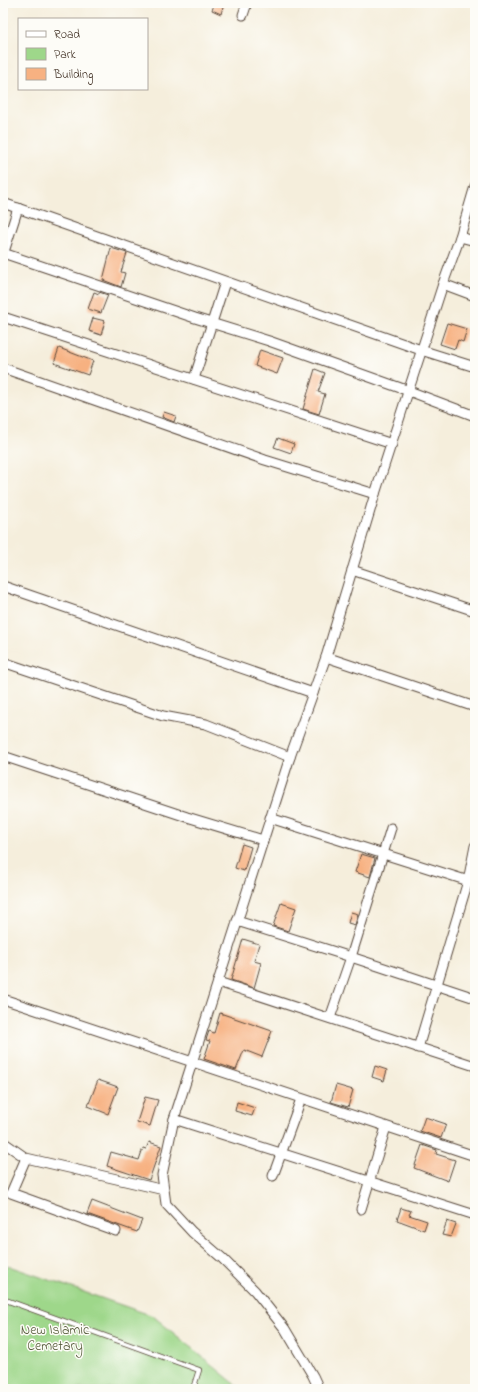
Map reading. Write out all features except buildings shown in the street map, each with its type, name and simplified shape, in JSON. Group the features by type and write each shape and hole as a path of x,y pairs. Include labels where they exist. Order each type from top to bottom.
{"street":[{"path":"243,15 247,3"},
{"path":"319,1389 285,1329 255,1291 222,1258 192,1232 166,1204 162,1175 174,1119 290,757 326,657 375,494 475,186"},
{"path":"3,203 225,282 421,350 475,367"},
{"path":"18,208 3,254 269,341 475,416"},
{"path":"460,236 475,242"},
{"path":"194,379 225,282"},
{"path":"443,284 475,296"},
{"path":"3,317 392,444"},
{"path":"3,368 265,460 375,494"},
{"path":"352,570 475,611"},
{"path":"3,586 313,693"},
{"path":"326,657 475,707"},
{"path":"3,662 163,716 206,724 290,757"},
{"path":"3,756 187,817 263,840"},
{"path":"270,818 471,882"},
{"path":"330,1018 391,828"},
{"path":"418,1048 471,882 475,846"},
{"path":"237,921 351,956 475,998"},
{"path":"218,982 475,1066"},
{"path":"3,1000 475,1156"},
{"path":"273,1176 301,1099"},
{"path":"174,1119 475,1215"},
{"path":"361,1209 386,1127"},
{"path":"3,1142 26,1158 164,1190"},
{"path":"26,1158 11,1193 116,1231"}],"lane":[{"path":"3,1299 199,1370 193,1389"}],"green space":[{"name":"New Islamic Cemetary","path":"3,1264 153,1316 241,1389 3,1389"}]}
